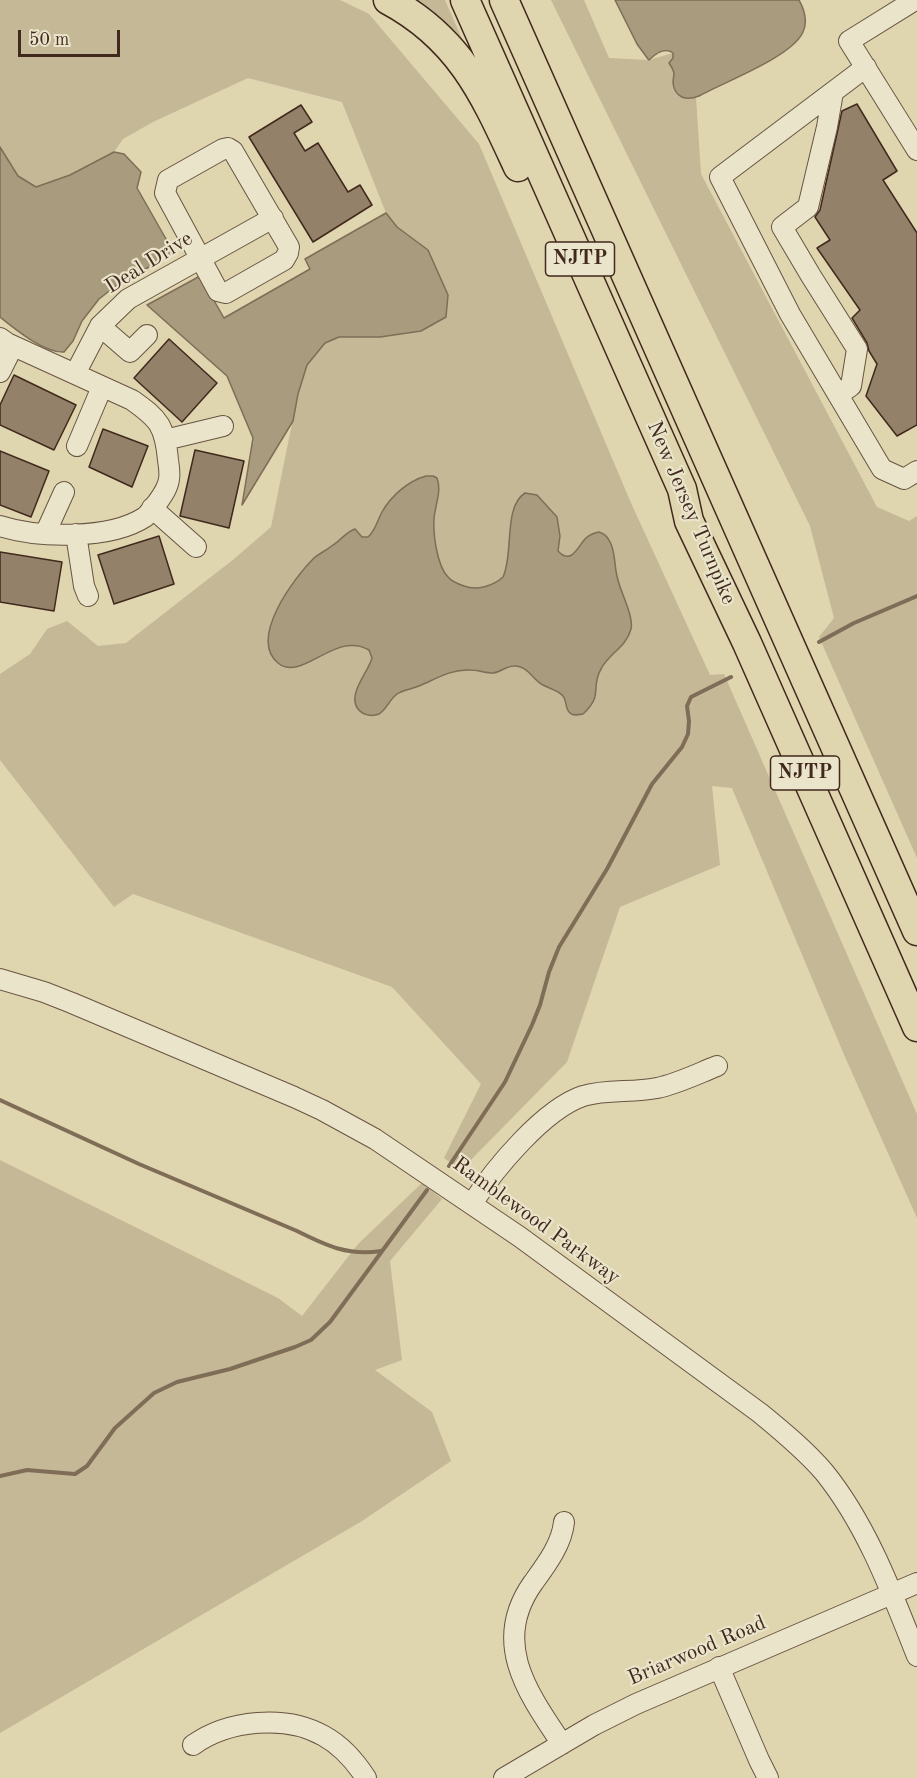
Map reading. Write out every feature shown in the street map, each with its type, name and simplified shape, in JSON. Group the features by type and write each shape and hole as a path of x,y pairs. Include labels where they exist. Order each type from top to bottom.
{"highway":[{"path":"388,0 423,22 439,36 480,89 674,496 689,521"},
{"name":"New Jersey Turnpike","path":"465,0 682,489 689,521 747,643 917,1027"},
{"name":"New Jersey Turnpike","path":"504,0 917,931"},
{"path":"522,0 640,268 681,398"}],"street":[{"path":"915,0 849,41 917,150"},
{"path":"866,67 720,177 790,314 882,469 904,479 917,471"},
{"path":"833,92 808,207 782,227 857,348 851,386 838,395"},
{"path":"228,148 233,152 273,218 289,247 288,253 284,260 226,293 218,291 200,258 165,193 165,185 168,180 228,148"},
{"name":"Deal Drive","path":"75,374 100,326 128,299 273,218"},
{"path":"100,326 130,352 147,335"},
{"path":"0,372 7,342 132,400 149,412 162,427 168,458 169,479 164,494 146,516 115,530 45,534 20,532 0,526"},
{"path":"77,446 102,387"},
{"path":"165,440 223,426"},
{"path":"45,534 64,492"},
{"path":"152,508 196,547"},
{"path":"76,534 84,585 88,596"},
{"name":"Ramblewood Parkway","path":"0,980 44,992 72,1003 322,1110 375,1139 472,1204 760,1413 804,1450 835,1488 857,1521 917,1656"},
{"path":"472,1204 486,1182 521,1142 567,1103 601,1092 654,1089 717,1066"},
{"path":"562,1744 533,1698 519,1667 514,1650 514,1632 517,1614 524,1598 543,1570 563,1532 564,1522"},
{"name":"Briarwood Road","path":"504,1778 594,1725 636,1704 917,1583"},
{"path":"719,1667 768,1778"},
{"path":"193,1745 211,1734 238,1726 266,1723 297,1726 311,1730 338,1745 350,1756 366,1778"}],"shaded area":[{"path":"0,0 340,0 369,14 479,144 631,503 710,675 724,674 917,1114 917,1218 845,1057 732,788 712,786 720,865 620,907 567,1062 461,1170 444,1158 481,1084 392,987 133,894 114,907 0,760 0,674 30,654 47,629 67,621 98,646 126,643 234,559 271,527 298,394 307,365 325,343 339,337 380,337 428,250 397,227 386,213 342,102 248,78 153,122 123,139 114,152 70,175 36,187 18,176 0,147"},
{"path":"411,0 445,0 463,41"},
{"path":"551,0 584,0 609,58 649,60 673,53 675,90 696,97 701,174 877,507 909,521 917,516 917,858 819,637 834,618 810,526"},
{"path":"615,0 799,0 804,11 805,24 803,32 796,41 772,60 699,96 686,98 679,95 674,88 674,73 669,63 673,58 673,53 663,51 649,60 637,44"},
{"path":"0,147 18,176 36,187 70,175 114,152 124,154 141,172 137,188 174,253 117,285 99,299 82,321 73,341 64,352 39,345 0,317"},
{"path":"386,213 397,227 428,250 448,295 446,317 421,331 380,337 339,337 325,343 307,365 293,421 242,505 253,438 227,376 147,305 200,276 224,318 310,269 305,259"},
{"path":"426,476 437,478 439,493 434,525 435,541 438,558 444,572 453,582 474,588 485,587 503,577 508,556 511,520 518,500 525,493 537,495 557,517 560,536 558,551 563,555 573,554 590,535 599,532 608,538 613,548 617,576 631,618 631,629 629,636 604,663 596,681 593,702 583,714 571,714 561,694 539,683 523,668 514,666 493,673 463,670 450,673 399,693 379,714 367,715 358,709 355,697 372,658 369,650 356,646 344,646 298,667 287,667 278,663 270,652 268,639 271,624 286,593 306,567 314,558 352,530 355,529 362,537 368,537 375,528 380,515 395,495 413,481"},
{"path":"0,1160 278,1298 302,1316 358,1244 422,1183 442,1199 390,1261 402,1360 375,1370 432,1412 451,1461 362,1521 0,1733"}],"building":[{"path":"857,104 897,171 883,180 917,233 917,425 897,436 866,396 877,364 852,318 860,310 817,248 830,240 815,217 820,210 842,111"},
{"path":"301,105 312,122 294,133 305,151 318,143 348,192 360,185 372,205 313,242 249,137"},
{"path":"169,339 217,383 182,422 134,378"},
{"path":"14,375 76,405 54,450 0,425 0,405"},
{"path":"103,429 148,446 132,487 89,467"},
{"path":"195,450 244,461 229,528 180,516"},
{"path":"0,451 49,471 31,517 0,505"},
{"path":"159,536 174,584 114,604 98,555"},
{"path":"0,552 62,562 54,611 0,602"}],"waterway":[{"path":"819,642 854,623 917,596"},
{"path":"449,1166 505,1082 532,1025 559,947 607,869 652,784 682,747 688,734 687,706 691,697 731,677"},
{"path":"0,1100 139,1164 328,1245 348,1251 381,1251"},
{"path":"0,1476 27,1470 75,1474 87,1466 115,1428 154,1393 177,1382 230,1369 311,1340 330,1322 427,1190"}]}
